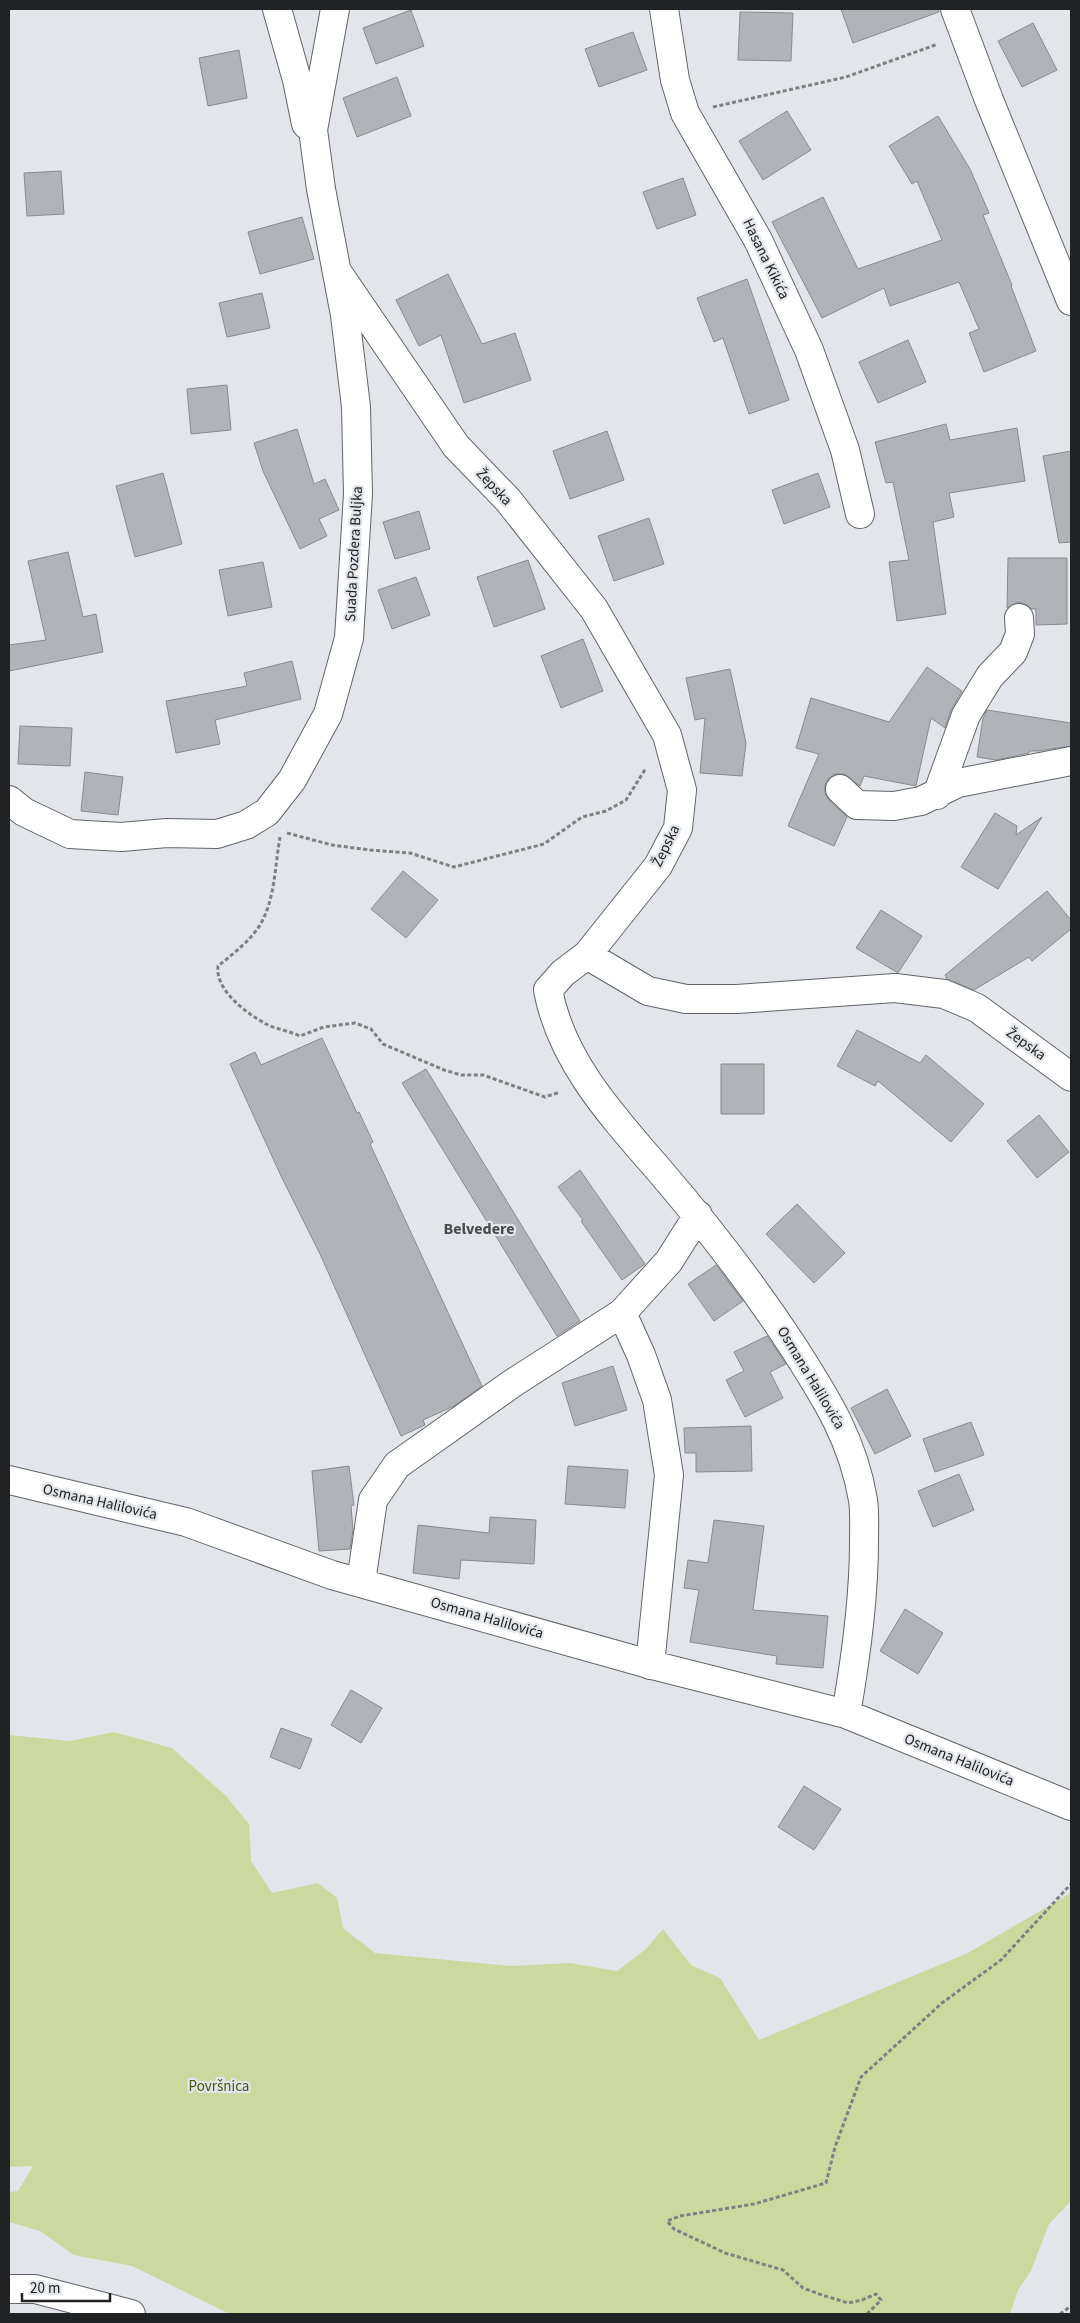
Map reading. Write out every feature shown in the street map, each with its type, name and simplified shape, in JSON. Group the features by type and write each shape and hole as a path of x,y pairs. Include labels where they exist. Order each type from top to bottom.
{"street":[{"path":"277,9 297,80 306,124 314,130"},
{"name":"Suada Pozdera Buljka","path":"9,800 24,812 70,834 122,837 167,833 217,834 246,825 267,812 292,780 328,714 349,638 358,494 356,407 338,272 321,189 314,130 335,9"},
{"name":"Hasana Kikića","path":"664,9 675,80 685,113 758,240 809,350 846,450 860,514"},
{"path":"955,9 1071,301"},
{"name":"Žepska","path":"338,272 456,446 508,500 594,609 667,735 682,790 678,828 658,866 587,955 648,991 686,999 737,999 895,988 944,994 977,1008 1071,1077"},
{"path":"937,795 966,715 990,676 1013,652 1020,634 1019,618"},
{"path":"840,789 857,805 894,806 921,801 937,795 958,783 1071,762"},
{"name":"Osmana Halilovića","path":"587,955 563,973 548,990 552,1010 562,1036 585,1080 602,1103 698,1215 761,1298 840,1422 864,1502 864,1584 846,1714"},
{"path":"361,1582 373,1500 397,1465 513,1383 622,1313 669,1261 698,1215"},
{"path":"622,1313 641,1355 657,1400 668,1475 650,1665"},
{"name":"Osmana Halilovića","path":"9,1480 186,1522 332,1575 650,1665 846,1714 1071,1806"},
{"path":"9,2289 35,2289 131,2314"}],"path":[{"path":"685,113 846,77 965,35"},
{"path":"602,1103 575,1097 565,1090 545,1097 483,1075 461,1075 444,1070 383,1044 371,1030 355,1023 324,1027 300,1036 267,1024 224,991 217,976 218,966 237,951 260,925 270,898 281,832 332,845 370,850 410,852 454,867 472,863 544,844 582,817 606,811 626,800 667,735"},
{"path":"867,2314 881,2300 876,2294 848,2303 822,2296 803,2288 783,2270 725,2253 674,2229 667,2221 680,2216 754,2204 826,2183 835,2147 861,2077 942,2003 1000,1960 1071,1884"},
{"path":"1060,2314 1071,2306"}],"green space":[{"name":"Površnica","path":"114,1732 172,1748 226,1796 249,1824 251,1861 272,1893 318,1883 337,1898 343,1928 375,1953 511,1966 570,1963 617,1971 646,1949 663,1929 691,1965 720,1978 759,2040 968,1953 1071,1893 1071,2201 1049,2224 1031,2271 1018,2290 1010,2314 230,2314 132,2266 74,2255 40,2231 9,2222 9,2192 18,2191 33,2166 9,2167 9,1735 70,1741"}],"building":[{"path":"841,9 938,9 939,12 853,43"},
{"path":"411,10 424,46 376,64 363,28"},
{"path":"740,12 793,13 791,61 738,60"},
{"path":"1033,23 1057,70 1022,87 998,41"},
{"path":"633,32 647,70 599,87 585,49"},
{"path":"239,50 247,98 208,106 199,58"},
{"path":"397,77 411,116 357,137 343,98"},
{"path":"787,111 811,150 763,180 739,141"},
{"path":"938,116 970,169 989,213 983,215 1012,285 1036,351 984,372 969,333 979,329 959,282 890,306 884,288 822,318 772,222 823,197 858,269 942,240 917,181 912,184 889,146"},
{"path":"61,171 64,214 27,216 24,173"},
{"path":"683,178 696,215 657,229 643,192"},
{"path":"302,217 314,259 260,274 248,232"},
{"path":"448,274 482,344 515,333 531,380 464,403 441,335 419,346 396,300"},
{"path":"747,279 789,400 749,414 723,338 714,342 697,298"},
{"path":"262,293 270,328 227,337 219,303"},
{"path":"908,340 926,382 878,403 859,362"},
{"path":"227,385 231,430 191,434 187,389"},
{"path":"946,424 950,440 1017,428 1025,481 949,493 954,517 933,522 946,614 897,621 889,562 909,560 893,482 886,483 875,442"},
{"path":"297,429 314,484 325,479 339,510 319,519 327,536 300,549 263,471 254,443"},
{"path":"607,431 624,480 570,499 553,451"},
{"path":"1071,451 1071,542 1059,543 1043,456"},
{"path":"163,473 182,544 135,557 116,486"},
{"path":"818,473 830,507 784,524 772,490"},
{"path":"419,511 430,549 395,559 383,522"},
{"path":"649,518 664,564 614,581 598,536"},
{"path":"68,552 83,617 96,614 103,652 9,671 9,645 46,640 28,561"},
{"path":"1008,558 1067,558 1067,624 1036,625 1036,609 1018,602 1007,608"},
{"path":"528,560 545,609 494,627 477,577"},
{"path":"263,562 272,607 228,616 219,570"},
{"path":"416,577 430,615 392,629 378,590"},
{"path":"583,639 603,691 561,708 541,656"},
{"path":"292,661 301,699 215,720 220,744 176,753 166,701 247,686 244,673"},
{"path":"927,667 962,691 951,710 945,728 931,718 916,786 864,776 860,786 844,774 835,774 828,779 825,785 825,793 829,800 847,817 834,846 788,826 819,754 796,748 811,698 889,722"},
{"path":"730,669 746,743 742,776 700,773 705,718 695,720 686,678"},
{"path":"987,710 1071,723 1071,746 1029,751 1029,753 996,760 977,757 983,718"},
{"path":"20,726 72,728 70,766 18,764"},
{"path":"85,772 123,777 118,815 81,811"},
{"path":"995,813 1017,826 1016,835 1042,817 998,889 961,867"},
{"path":"403,871 438,900 406,938 371,909"},
{"path":"1047,891 1071,920 1071,929 1032,961 1029,957 974,990 947,979 945,975"},
{"path":"881,910 922,936 898,973 856,948"},
{"path":"857,1030 920,1063 926,1055 984,1104 951,1142 878,1081 875,1086 837,1066"},
{"path":"322,1038 357,1113 359,1112 373,1142 370,1144 482,1386 454,1406 423,1420 425,1425 401,1436 320,1254 281,1176 230,1064 255,1052 261,1065"},
{"path":"721,1064 764,1064 764,1114 721,1114"},
{"path":"426,1069 580,1321 557,1336 402,1083"},
{"path":"1039,1115 1069,1152 1037,1178 1007,1141"},
{"path":"580,1170 645,1264 622,1280 581,1221 583,1220 558,1187"},
{"path":"797,1204 845,1253 814,1283 766,1234"},
{"path":"716,1265 743,1301 714,1321 688,1284"},
{"path":"767,1336 786,1364 770,1372 783,1398 745,1417 726,1380 744,1371 734,1352"},
{"path":"613,1366 627,1410 575,1426 562,1383"},
{"path":"887,1389 911,1436 875,1454 851,1408"},
{"path":"971,1422 984,1455 935,1472 923,1439"},
{"path":"751,1426 752,1471 696,1472 696,1453 685,1453 684,1428"},
{"path":"349,1466 354,1505 351,1506 353,1530 350,1549 319,1551 312,1471"},
{"path":"568,1466 628,1470 625,1508 565,1504"},
{"path":"959,1474 974,1510 933,1527 918,1491"},
{"path":"490,1517 536,1520 534,1564 461,1560 459,1579 413,1573 418,1525 489,1533"},
{"path":"714,1520 764,1526 753,1610 828,1616 823,1668 776,1664 777,1656 690,1642 699,1590 684,1588 688,1560 708,1563"},
{"path":"905,1609 943,1633 918,1674 880,1651"},
{"path":"351,1690 382,1708 361,1743 331,1725"},
{"path":"281,1728 312,1739 300,1769 270,1757"},
{"path":"804,1786 841,1809 814,1850 778,1827"}],"district":[{"name":"Belvedere","path":"479,1229"}]}
